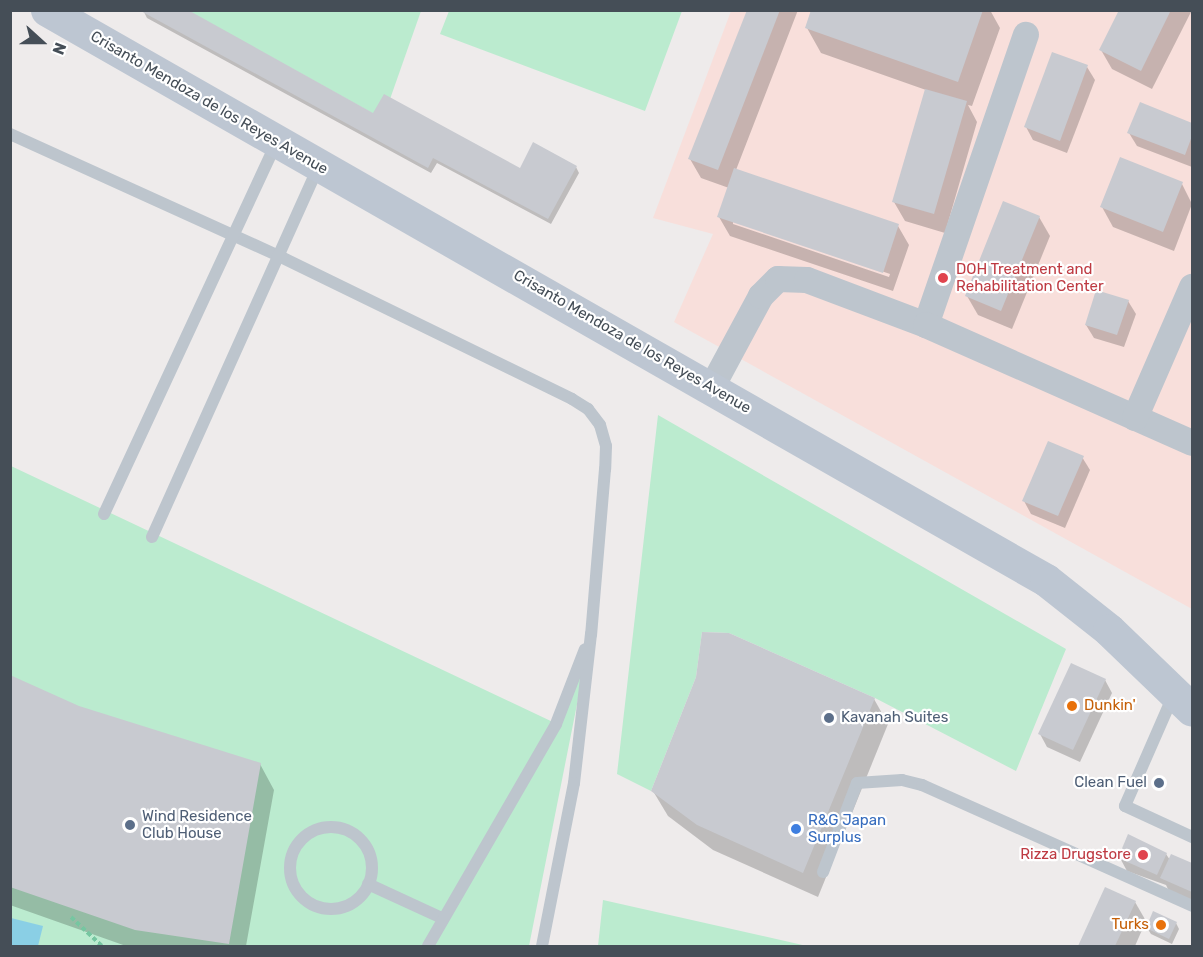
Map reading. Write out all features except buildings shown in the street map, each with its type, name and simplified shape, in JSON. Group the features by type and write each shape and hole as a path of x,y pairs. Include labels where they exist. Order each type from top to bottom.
{"main road":[{"name":"Crisanto Mendoza de los Reyes Avenue","path":"47,10 712,387 1046,580 1108,630 1184,701"}],"street":[{"path":"926,325 1026,35"},
{"path":"712,387 761,296 778,279 807,280 926,325 1192,443"},
{"path":"1135,418 1192,287"}],"lane":[{"path":"10,134 279,256 588,409 600,425 606,446 591,634 574,783 542,946"},
{"path":"104,514 277,141"},
{"path":"152,537 319,165"},
{"path":"428,946 442,918 556,724 591,634"},
{"path":"1184,701 1125,806 1192,837"},
{"path":"823,872 857,783 902,780 922,785 1192,906"},
{"path":"344,829 366,846 372,872 368,884 361,896 338,908 312,905 298,891 290,873 296,846 317,830 344,829"},
{"path":"368,884 442,918"}],"path":[{"path":"71,917 102,946"}],"shaded area":[{"name":"DOH Treatment and Rehabilitation Center","path":"731,11 1192,11 1192,609 674,322 713,234 653,218"}],"green space":[{"path":"449,10 682,11 645,111 440,34"},
{"path":"188,11 421,11 383,119"},
{"path":"658,415 1066,649 1016,771 875,698 729,633 702,632 696,677 651,791 617,774"},
{"path":"11,466 555,723 587,654 529,946 11,946"},
{"path":"603,900 807,946 598,946"}],"water":[{"path":"11,918 43,926 38,946 11,946"}],"place":[{"name":"DOH Treatment and Rehabilitation Center","path":"943,278"},
{"name":"Dunkin'","path":"1072,706"},
{"name":"Kavanah Suites","path":"829,718"},
{"name":"Clean Fuel","path":"1159,783"},
{"name":"Wind Residence Club House","path":"130,825"},
{"name":"R&G Japan Surplus","path":"796,829"},
{"name":"Rizza Drugstore","path":"1143,855"},
{"name":"Turks","path":"1161,925"}]}
